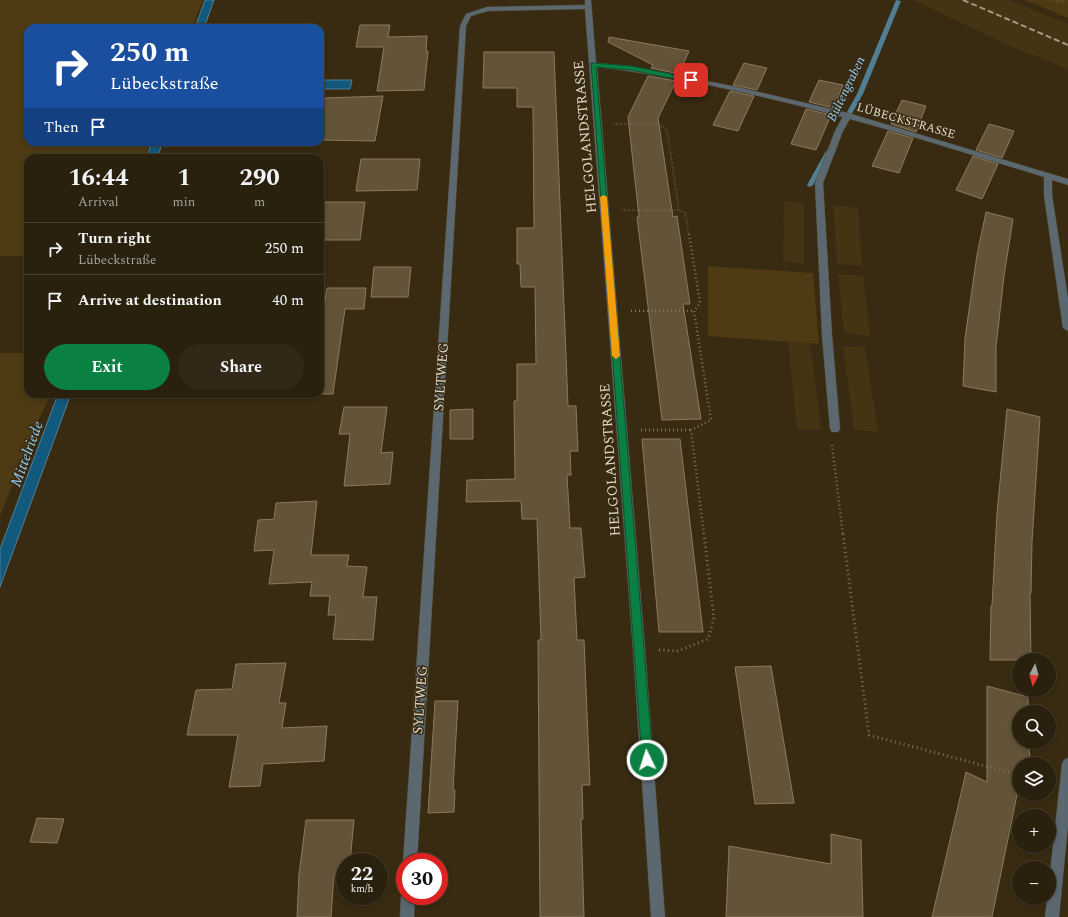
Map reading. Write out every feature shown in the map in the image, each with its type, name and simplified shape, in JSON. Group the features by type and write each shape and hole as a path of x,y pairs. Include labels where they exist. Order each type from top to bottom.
{"street":[{"name":"HELGOLANDSTRASSE","path":"589,4 640,649 658,917"},
{"name":"SYLTWEG","path":"411,853 464,26 468,16 487,9 589,4"},
{"name":"LÜBECKSTRASSE","path":"593,65 631,68 848,115 1068,182"},
{"path":"835,429 827,336 819,183 839,131 848,115"},
{"path":"1048,175 1048,195 1068,328"},
{"path":"1052,917 1068,764"},
{"path":"407,917 408,905"}],"path":[{"path":"1051,0 1068,2"},
{"path":"598,124 658,124 668,130 679,210"},
{"path":"605,210 679,210 685,213 700,303 694,311 711,420 691,430 622,430"},
{"path":"613,311 694,311"},
{"path":"835,429 831,437 869,735 955,756 1012,774"},
{"path":"640,649 678,651 708,639 714,618 691,430"}],"shaded area":[{"path":"0,0 203,0 194,24 24,24 24,146 148,146 146,154 24,154 24,256 0,256"},
{"path":"913,0 1009,0 1068,24 1068,69 1017,49"},
{"path":"1025,0 1068,0 1068,18"},
{"path":"784,201 804,203 804,264 783,261"},
{"path":"833,205 858,208 862,266 837,264"},
{"path":"708,266 813,273 819,344 708,336"},
{"path":"838,274 863,276 870,336 844,333"},
{"path":"788,342 810,343 821,430 797,429"},
{"path":"843,346 865,347 878,432 854,430"},
{"path":"0,353 24,353 24,398 49,398 36,425 0,516"}],"water":[{"path":"205,0 214,0 205,24 196,24"},
{"path":"324,80 352,80 350,89 324,89"},
{"path":"150,146 162,146 158,154 148,154"},
{"path":"57,398 70,398 0,587 0,549"}],"building":[{"path":"360,25 390,25 388,37 427,36 426,51 428,51 424,90 377,91 384,47 356,47"},
{"path":"609,37 689,51 679,74 651,68 653,65 608,42"},
{"path":"484,52 554,52 568,406 576,406 578,451 570,451 571,475 567,475 570,528 581,528 585,577 574,578 577,640 584,640 590,785 582,785 583,819 581,819 584,917 540,917 538,640 541,640 537,519 522,519 521,501 466,502 467,480 515,479 514,401 517,401 517,364 536,364 535,287 521,287 520,264 517,264 517,228 534,228 533,107 517,107 517,88 483,88"},
{"path":"744,63 767,68 757,90 733,85"},
{"path":"648,76 676,81 658,118 673,217 677,216 690,304 683,304 701,419 662,420 637,217 639,217 628,117"},
{"path":"819,80 843,85 834,108 809,102"},
{"path":"730,91 754,96 738,131 713,125"},
{"path":"383,96 375,141 324,140 325,98"},
{"path":"902,100 926,106 916,132 891,124"},
{"path":"806,109 831,115 816,150 791,144"},
{"path":"989,124 1014,131 1002,158 976,150"},
{"path":"888,131 913,138 899,173 872,166"},
{"path":"973,156 998,164 982,199 956,190"},
{"path":"361,159 420,159 417,190 356,191"},
{"path":"324,202 365,202 360,240 324,240"},
{"path":"986,212 1013,219 1004,276 996,347 996,392 963,386 965,338 977,255"},
{"path":"374,267 411,267 408,297 371,297"},
{"path":"327,288 366,288 364,309 345,309 333,394 324,394 324,306"},
{"path":"344,407 387,407 381,453 393,452 390,484 344,486 350,434 339,434"},
{"path":"473,409 473,439 450,439 450,410"},
{"path":"1007,409 1040,417 1030,593 1031,653 1012,653 1012,660 990,660 991,606 997,513"},
{"path":"642,439 680,439 703,632 659,632"},
{"path":"317,501 311,555 349,555 347,566 367,567 363,597 377,597 373,640 333,639 336,615 328,615 330,596 310,596 312,582 269,584 274,550 254,551 258,520 274,519 276,503"},
{"path":"286,663 279,703 286,703 282,728 327,726 324,761 263,764 260,786 229,787 238,735 187,735 196,690 232,689 236,664"},
{"path":"771,666 794,803 755,804 735,667"},
{"path":"987,686 1012,693 1012,697 1028,697 1028,705 1012,705 1012,749 1029,749 1030,757 1012,757 1012,801 1016,801 1014,809 1012,809 1012,819 992,917 932,917 966,772 987,782"},
{"path":"435,701 458,701 453,790 455,790 454,812 428,813"},
{"path":"37,818 64,819 57,843 30,842"},
{"path":"306,820 354,820 351,853 336,853 336,874 334,874 331,917 297,917 299,874"},
{"path":"831,834 861,840 863,917 726,917 729,846 831,864"}],"waterway":[{"name":"Bültengraben","path":"844,123 860,94 898,1"},
{"name":"Bültengraben","path":"810,185 829,151"}],"railway":[{"path":"963,0 1068,45"}],"slow traffic":[{"path":"604,197 616,356"}],"route":[{"path":"647,760 640,649 593,65 631,68 691,80"}],"water label":[{"name":"Mittelriede","path":"27,454"}]}
